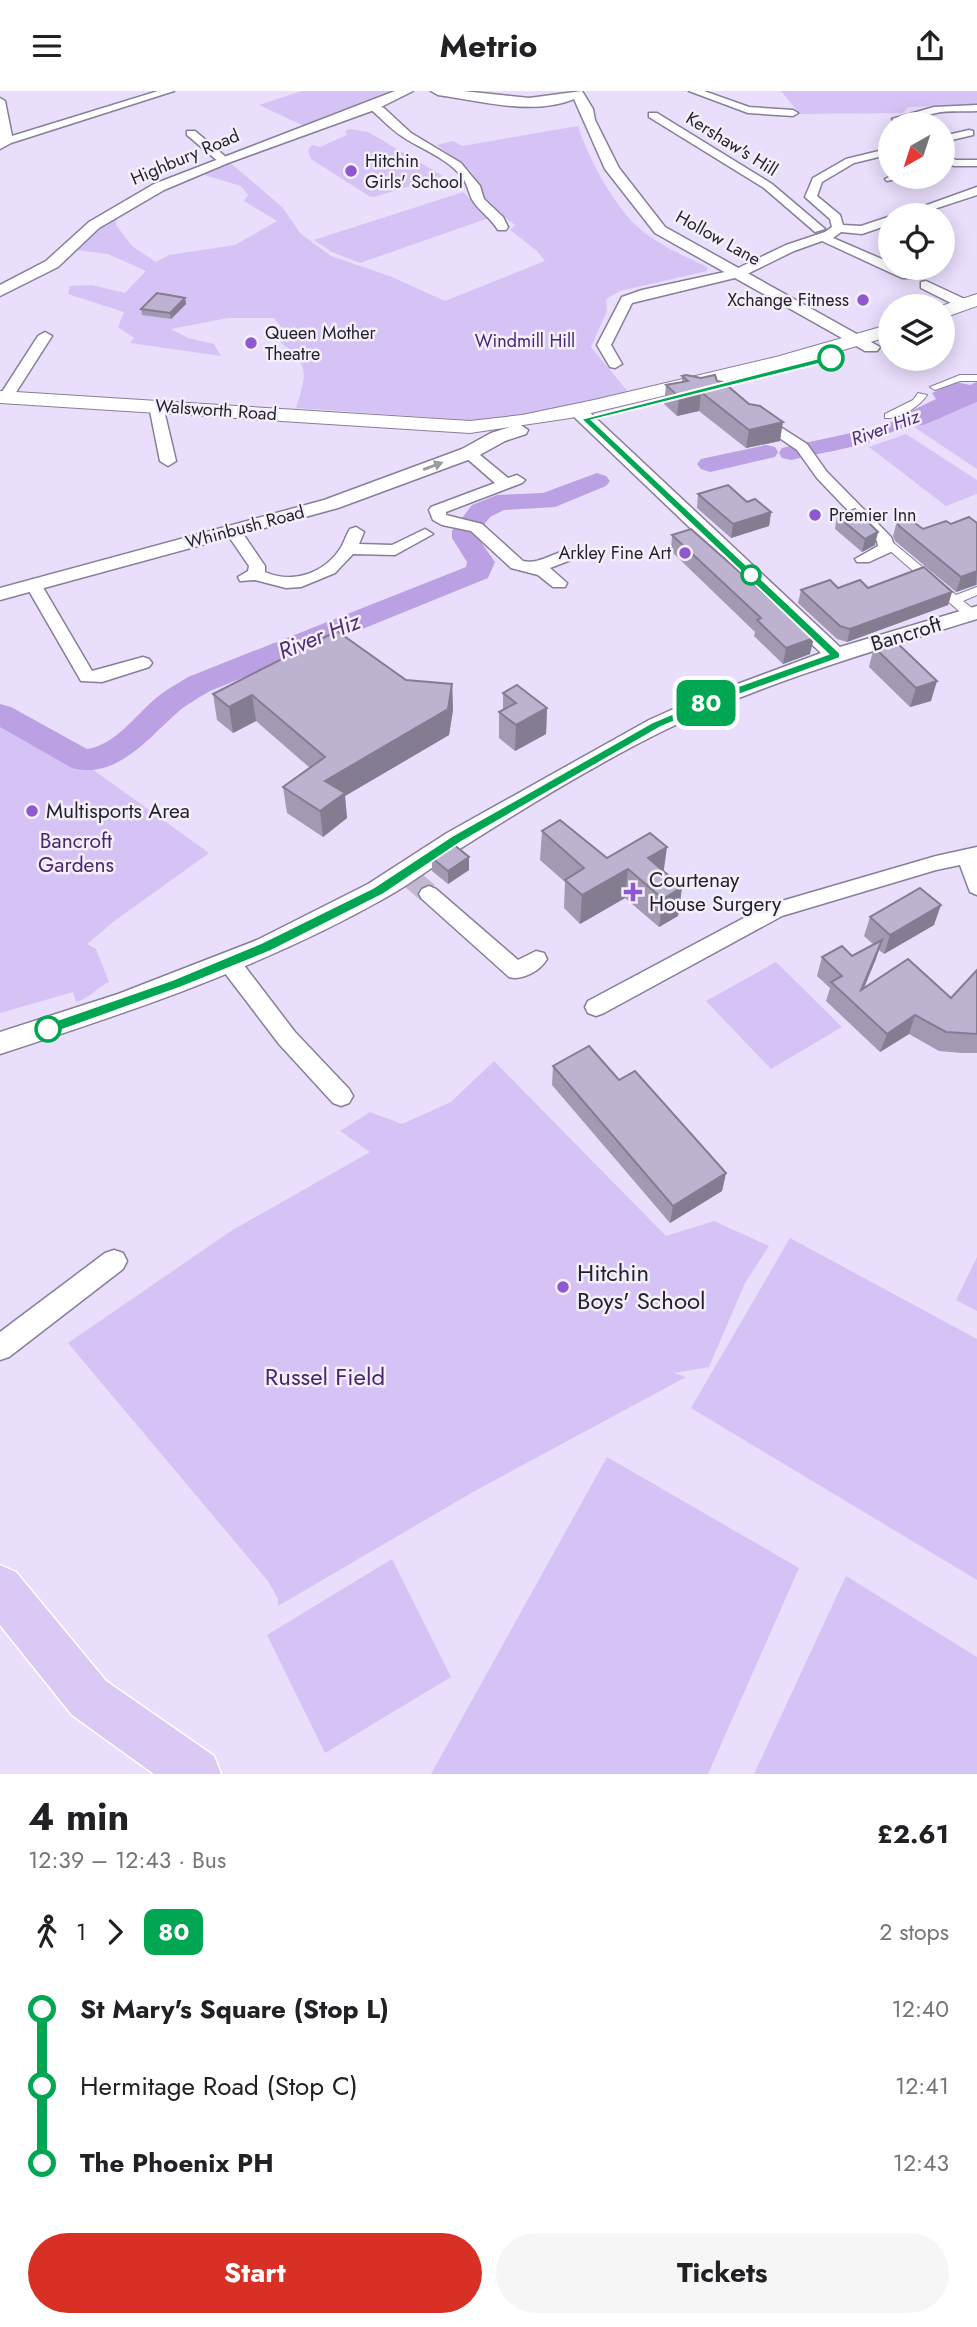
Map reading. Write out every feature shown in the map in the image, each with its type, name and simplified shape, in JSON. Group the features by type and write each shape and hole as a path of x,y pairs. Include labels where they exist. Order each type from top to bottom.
{"main road":[{"path":"955,309 972,304"},
{"path":"865,344 878,337"},
{"path":"582,415 715,387 878,342"},
{"name":"Walsworth Road","path":"3,397 470,427 582,415"},
{"name":"Walsworth Road","path":"432,425 474,442 582,415"},
{"path":"0,1588 89,1698 196,1774"}],"street":[{"path":"0,101 3,143 169,91"},
{"name":"Highbury Road","path":"0,291 52,264 94,225 126,204 223,160 407,91"},
{"path":"445,91 540,102 560,101 576,92"},
{"path":"694,91 748,110 793,113"},
{"name":"Hollow Lane","path":"576,92 579,114 612,169 660,230 865,344"},
{"path":"540,102 579,114"},
{"path":"372,106 384,111 394,125 463,170 475,185 478,200 499,220 502,227"},
{"path":"929,112 977,108"},
{"name":"Kershaw's Hill","path":"653,115 768,186 820,233 878,261"},
{"path":"956,136 969,133"},
{"path":"191,134 223,160"},
{"path":"838,228 835,218 813,195 817,180 836,167 878,155"},
{"path":"956,162 977,163"},
{"path":"941,203 977,191"},
{"name":"Kershaw's Hill","path":"791,204 813,195"},
{"path":"615,364 604,345 627,300 642,294 738,273 820,233 838,228 862,230 878,225"},
{"path":"926,285 972,304"},
{"path":"3,397 45,336"},
{"path":"889,416 917,402 929,390 958,379 977,377"},
{"path":"156,406 168,461"},
{"path":"748,410 802,447 845,501 885,540 954,600 974,613"},
{"path":"582,415 836,655"},
{"path":"474,442 511,482 437,510 439,517 470,526 517,565 544,571 559,583"},
{"name":"Whinbush Road","path":"0,594 331,503 474,442"},
{"path":"233,531 257,566 250,576 268,581 294,583 316,577 338,564 351,549 356,532"},
{"path":"351,549 395,550 425,534"},
{"path":"863,559 887,548 885,540"},
{"path":"531,569 575,553"},
{"path":"33,584 87,677 102,677 143,663"},
{"path":"954,600 977,591"},
{"name":"Bancroft","path":"0,1043 63,1025 279,941 409,876 456,839 657,725 737,691 836,655 974,613"},
{"path":"596,1007 775,910 936,863 973,855 977,887"},
{"path":"429,894 517,971 536,959"},
{"path":"229,962 287,1038 341,1096"},
{"path":"0,1348 114,1261"}],"green space":[{"path":"302,91 397,91 304,126 259,105"},
{"path":"781,91 977,91 977,105 908,107 904,112 800,114"},
{"name":"Windmill Hill","path":"578,126 603,181 631,220 655,240 707,267 707,271 620,291 606,299 607,311 591,347 629,393 503,423 499,418 469,420 296,408 304,378 303,370 297,357 280,342 285,340 285,332 274,318 228,318 171,329 188,338 214,344 221,356 130,343 134,338 118,327 124,312 68,294 70,286 92,285 125,293 146,271 108,254 77,250 97,226 113,216 117,219 116,225 132,246 156,262 169,255 235,245 277,221 244,201 248,195 241,186 201,174 227,160 282,207 301,234 331,256 392,277 445,301 545,261 537,251 510,230 515,225 484,201 480,184 469,169 437,145 453,141 462,146"},
{"path":"350,129 368,132 443,176 374,197 369,196 311,159 308,150 312,145 320,147 347,135 345,131"},
{"path":"463,192 489,218 360,263 332,252 314,240"},
{"path":"977,402 977,469 911,425 924,425"},
{"path":"906,434 977,480 977,494 946,506 869,447"},
{"name":"Bancroft Gardens","path":"0,725 92,769 209,853 87,944 96,949 109,982 76,1002 73,992 0,1013"},
{"path":"776,962 842,1027 771,1069 706,1001"},
{"name":"Russel Field","path":"494,1061 666,1236 714,1221 769,1246 745,1283 709,1367 674,1373 686,1377 473,1492 278,1606 278,1599 268,1581 68,1343 231,1231 370,1152 340,1131 370,1112 402,1124 451,1102"},
{"path":"790,1238 977,1339 977,1580 691,1408"},
{"path":"977,1257 977,1311 956,1300"},
{"path":"607,1457 799,1568 708,1774 431,1774"},
{"path":"392,1559 451,1677 325,1753 267,1635"},
{"path":"846,1576 977,1657 977,1774 754,1774"}],"water":[{"name":"River Hiz","path":"956,382 970,385 977,382 977,402 924,425 911,425 854,446 828,452 813,448 814,444 860,435 903,417 936,399 932,393"}],"building":[{"path":"157,293 185,298 170,313 141,309"},
{"path":"715,375 717,381 723,382 749,404 760,406 783,422 749,430 701,392 679,397 666,385 688,381 682,376 701,378"},
{"path":"728,485 747,502 755,499 771,512 733,524 698,494"},
{"path":"855,509 878,532 865,539 837,516"},
{"path":"969,517 977,523 977,571 961,577 899,526 897,521 908,518 923,529 946,521 951,524"},
{"path":"691,529 814,638 786,648 757,620 761,618 672,535"},
{"path":"924,567 952,592 850,629 840,626 801,590 830,580 838,588 860,580 868,588"},
{"path":"337,631 406,680 452,684 448,709 325,781 345,793 320,811 283,787 325,757 252,695 229,707 213,694"},
{"path":"894,640 937,681 916,688 874,647"},
{"path":"517,685 547,708 516,725 499,712 516,703 503,693"},
{"path":"560,820 607,858 650,833 667,847 648,858 682,887 663,899 628,869 582,895 565,880 584,868 542,831"},
{"path":"452,843 469,857 448,871 432,858"},
{"path":"920,888 941,905 890,935 870,917"},
{"path":"882,940 861,990 908,959 951,998 977,970 977,1034 946,1032 915,1015 887,1034 831,982 842,976 822,957 842,946 852,956"},
{"path":"589,1046 619,1080 635,1071 726,1173 673,1206 553,1066"}],"waterway":[{"name":"River Hiz","path":"791,453 860,438"},
{"name":"River Hiz","path":"710,464 766,452"},
{"name":"River Hiz","path":"0,714 83,760 108,754 129,741 170,703 199,684 478,572 481,562 465,538 465,531 481,511 497,503 517,500 546,501 597,481"}],"tunnel":[{"path":"412,879 429,894"}],"bus line":[{"name":"80","path":"48,1029 177,983 266,947 377,891 456,839 657,725 696,707 836,655 586,419 831,358"}],"place":[{"name":"Hitchin Girls' School","path":"351,171"},
{"name":"Xchange Fitness","path":"863,300"},
{"name":"Queen Mother Theatre","path":"251,343"},
{"name":"Premier Inn","path":"815,515"},
{"name":"Arkley Fine Art","path":"685,553"},
{"name":"Multisports Area","path":"32,811"},
{"name":"Courtenay House Surgery","path":"633,892"},
{"name":"Hitchin Boys' School","path":"563,1287"}]}
